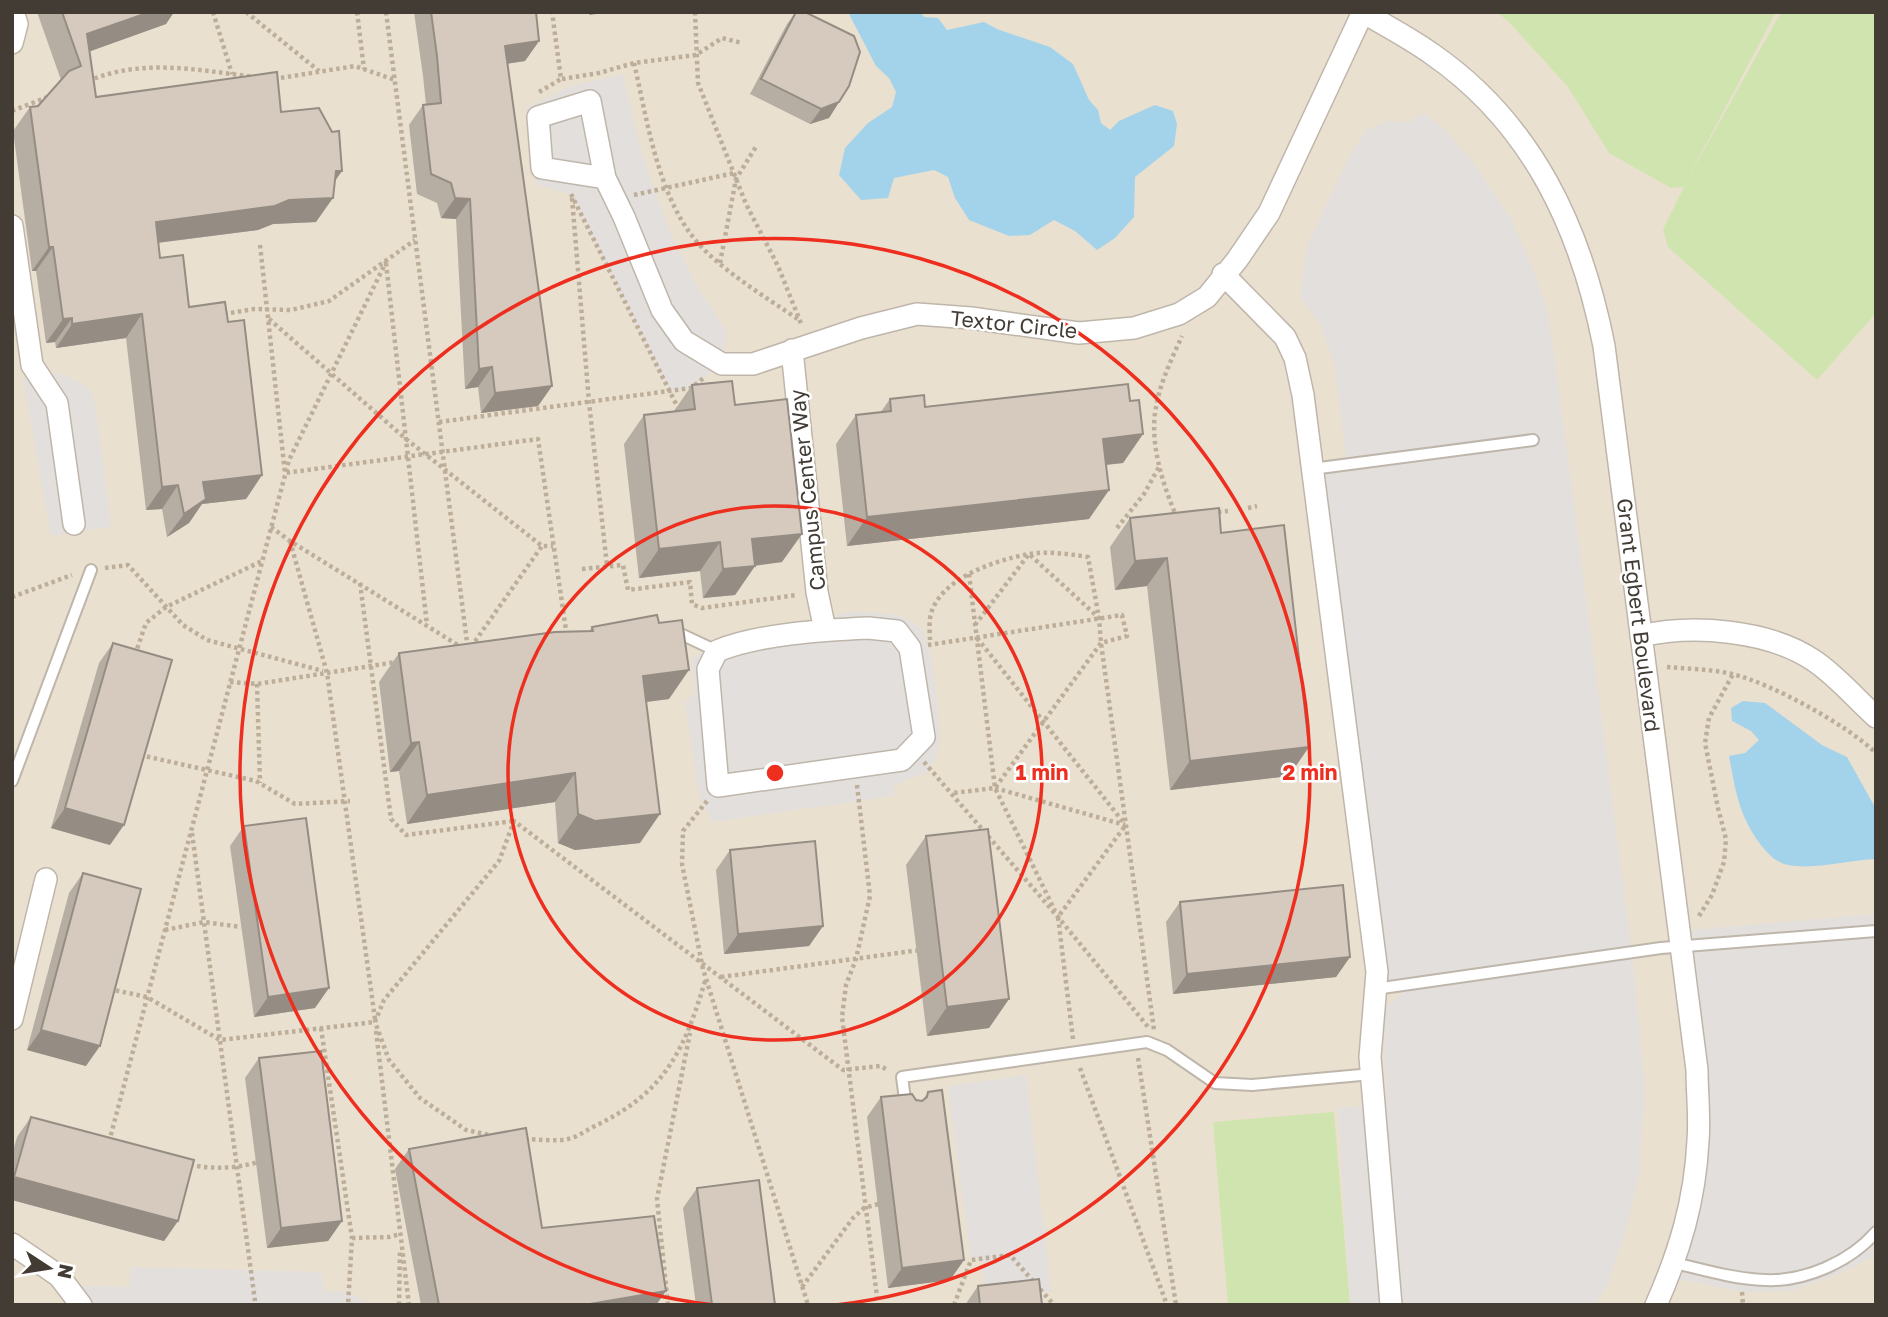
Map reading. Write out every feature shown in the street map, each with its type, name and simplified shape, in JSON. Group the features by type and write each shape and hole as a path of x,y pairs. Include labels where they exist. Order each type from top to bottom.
{"street":[{"path":"12,43 17,24 13,12"},
{"name":"Textor Circle","path":"722,364 753,364 861,328 917,314 971,318 1079,333 1134,328 1179,314 1207,297 1237,260 1269,213 1363,12"},
{"name":"Grant Egbert Boulevard","path":"1363,12 1433,54 1498,111 1526,145 1561,206 1580,251 1594,298 1604,346 1697,1070 1698,1140 1684,1233 1675,1263 1656,1305"},
{"path":"606,178 542,168 538,117 590,101 606,178 662,310 684,341 722,364"},
{"path":"12,226 32,365 57,403 74,524"},
{"path":"1223,274 1285,337 1295,358 1303,395 1377,972 1370,1057 1391,1305"},
{"name":"Campus Center Way","path":"800,348 817,592 825,630"},
{"path":"868,628 897,631 920,646 924,737 902,760 718,786 708,669 717,651 733,645 825,630 868,628"},
{"path":"1641,636 1680,630 1738,635 1776,642 1815,661 1876,718"},
{"path":"12,1019 46,879"},
{"path":"12,1244 59,1276 81,1305"}],"lane":[{"path":"1311,470 1533,440"},
{"path":"12,781 91,570"},
{"path":"660,631 671,629 717,651"},
{"path":"1375,989 1680,939 1876,931"},
{"path":"906,1113 902,1077 1147,1042 1167,1050 1214,1083 1252,1085 1372,1074"},
{"path":"1675,1263 1746,1278 1779,1280 1815,1272 1837,1262 1858,1249 1876,1232"}],"path":[{"path":"213,12 232,74"},
{"path":"246,12 320,72"},
{"path":"357,12 364,69"},
{"path":"386,12 468,651"},
{"path":"552,12 561,79"},
{"path":"695,12 698,83 746,204 778,266 800,321 800,348"},
{"path":"530,98 561,79 599,73 634,63 696,55 722,38 741,43"},
{"path":"634,63 656,157 675,206 693,237 720,263 800,321"},
{"path":"84,82 141,66 276,79 355,66 395,80"},
{"path":"12,111 52,95"},
{"path":"720,263 735,176 757,145"},
{"path":"570,172 589,402 607,566"},
{"path":"560,193 604,202 735,176"},
{"path":"572,194 680,413"},
{"path":"215,315 254,309 291,310 329,301 415,240"},
{"path":"260,245 285,473"},
{"path":"108,1145 289,460 386,262"},
{"path":"386,262 427,625"},
{"path":"268,318 406,439 542,546 554,546"},
{"path":"1178,518 1166,492 1156,455 1155,408 1171,359 1185,329"},
{"path":"439,422 691,388 722,364"},
{"path":"285,473 538,439 567,638 564,647"},
{"path":"1116,528 1144,494 1160,466"},
{"path":"1248,508 1256,506"},
{"path":"1218,512 1228,511"},
{"path":"271,527 468,651"},
{"path":"290,541 327,673 347,801 409,1305"},
{"path":"468,651 542,546"},
{"path":"912,749 953,793 1154,1034 1125,825 1101,643 1099,618 1088,557 1058,553 1029,554 969,574 941,595 933,607 920,646 977,638 1099,618 1122,615 1127,636 1101,643 995,788"},
{"path":"1029,554 1099,618"},
{"path":"975,625 1029,554"},
{"path":"134,659 146,623 166,607 262,561"},
{"path":"12,597 91,570 128,565 183,625 207,640 327,673"},
{"path":"582,569 623,565 628,590 690,582 692,604 702,608 817,592"},
{"path":"969,574 995,788 1058,917"},
{"path":"360,583 391,819 406,835 514,821 843,1070 880,1066 902,1077"},
{"path":"977,638 1125,825"},
{"path":"454,653 476,650"},
{"path":"230,682 257,684 399,662"},
{"path":"1645,666 1733,674 1782,692 1841,727 1876,753"},
{"path":"1680,939 1712,895 1724,862 1726,839 1705,743 1709,718 1733,674"},
{"path":"257,684 260,783"},
{"path":"139,754 260,783 295,804 347,801"},
{"path":"855,766 870,896 856,959 846,985 842,1017 878,1305"},
{"path":"718,786 683,831 682,864 702,964 808,1305"},
{"path":"953,793 995,788 1125,825"},
{"path":"502,1137 466,1130 420,1098 389,1060 375,1022 384,1000 499,861 514,821"},
{"path":"192,829 255,1301"},
{"path":"165,930 204,922 241,927"},
{"path":"720,977 921,950"},
{"path":"668,1305 657,1199 692,1025 706,978"},
{"path":"108,988 147,997 220,1040 375,1022"},
{"path":"514,1139 569,1139 613,1117 647,1094 674,1061 692,1025"},
{"path":"321,1028 352,1238 348,1305"},
{"path":"1136,1044 1176,1305"},
{"path":"183,1163 208,1168 237,1168 258,1162"},
{"path":"802,1287 853,1217 864,1208 882,1202"},
{"path":"352,1238 389,1237 401,1233"},
{"path":"399,1305 401,1233"},
{"path":"954,1305 971,1260 1010,1255 1054,1305"}],"shaded area":[{"path":"12,12 1876,12 1876,1305 12,1305"},
{"path":"623,74 640,148 674,241 696,284 727,333 722,364 691,388 669,391 572,195 535,184 526,108 571,86"},
{"path":"1423,113 1442,127 1471,159 1510,217 1532,266 1547,310 1556,367 1632,953 1645,1090 1639,1174 1627,1227 1608,1283 1595,1305 1350,1305 1338,1108 1387,1104 1382,1023 1387,1006 1414,984 1375,989 1312,469 1347,464 1334,362 1320,325 1300,297 1307,245 1349,157 1366,130 1388,121 1410,122"},
{"path":"57,373 88,388 95,403 111,527 51,536 23,378"},
{"path":"854,611 900,615 922,630 932,659 941,737 936,756 926,773 894,785 894,796 712,822 699,794 685,702 695,692 691,660 722,636"},
{"path":"1876,914 1876,1256 1831,1277 1791,1291 1742,1292 1668,1277 1698,1140 1679,931"},
{"path":"1026,1075 1051,1292 985,1300 982,1259 971,1260 948,1086"},
{"path":"131,1267 321,1272 324,1291 347,1292 362,1299 365,1305 81,1305 66,1285 129,1287"}],"green space":[{"path":"1497,12 1776,12 1685,184 1781,12 1876,12 1876,313 1817,380 1668,247 1663,229 1684,187 1671,188 1609,153 1568,87"},
{"path":"1334,1112 1350,1305 1228,1305 1213,1122"}],"water":[{"path":"848,12 921,12 924,17 938,18 947,30 984,22 1050,47 1073,64 1089,100 1098,110 1101,123 1110,130 1119,121 1155,105 1173,111 1177,124 1174,146 1135,177 1134,217 1115,238 1097,250 1075,231 1054,220 1030,235 1009,236 969,220 955,198 948,177 934,170 894,178 888,198 861,200 839,175 845,148 868,123 892,107 896,92 889,78 876,66"},
{"path":"1743,701 1765,703 1822,745 1847,757 1876,809 1876,859 1800,866 1779,862 1766,851 1745,818 1729,756 1745,753 1759,740 1751,731 1732,721 1731,708"}],"building":[{"path":"62,12 150,12 87,34 96,97 277,72 281,112 319,108 332,132 339,131 342,171 336,171 333,198 289,200 275,206 156,222 160,258 183,255 189,307 225,302 228,322 244,320 262,475 203,482 206,499 184,514 178,485 162,487 142,314 72,324 72,318 63,319 53,247 49,247 30,107 38,106 69,71 81,66"},
{"path":"431,12 536,12 539,41 505,46 552,386 495,393 492,367 479,369 470,199 455,198 451,183 431,174 423,105 441,103"},
{"path":"796,12 805,12 854,36 860,52 849,86 839,102 821,109 761,79"},
{"path":"732,381 735,405 787,399 802,534 752,539 755,566 723,569 720,542 659,549 644,415 695,409 692,385"},
{"path":"1128,384 1130,401 1139,400 1143,434 1103,439 1109,490 867,517 856,415 891,411 890,399 924,395 925,407"},
{"path":"1219,508 1221,533 1284,525 1309,747 1190,761 1167,558 1135,561 1130,518"},
{"path":"657,615 659,623 682,620 689,670 643,676 660,814 595,821 578,814 575,773 427,795 419,742 411,743 399,653 555,632 593,631 592,627"},
{"path":"113,643 172,660 124,825 65,808"},
{"path":"306,818 329,988 268,997 244,826"},
{"path":"988,829 1009,999 947,1007 926,836"},
{"path":"815,841 823,926 738,934 730,850"},
{"path":"83,873 141,889 100,1046 41,1030"},
{"path":"1343,885 1350,957 1187,974 1180,902"},
{"path":"321,1051 342,1221 281,1228 259,1058"},
{"path":"942,1090 964,1260 902,1268 881,1097 912,1094 916,1100 922,1101 928,1092"},
{"path":"31,1117 194,1160 178,1221 14,1177"},
{"path":"526,1128 542,1228 654,1216 666,1291 584,1305 439,1305 409,1149"},
{"path":"759,1180 775,1305 712,1305 697,1188"},
{"path":"1039,1279 1042,1305 980,1305 978,1286"}]}
